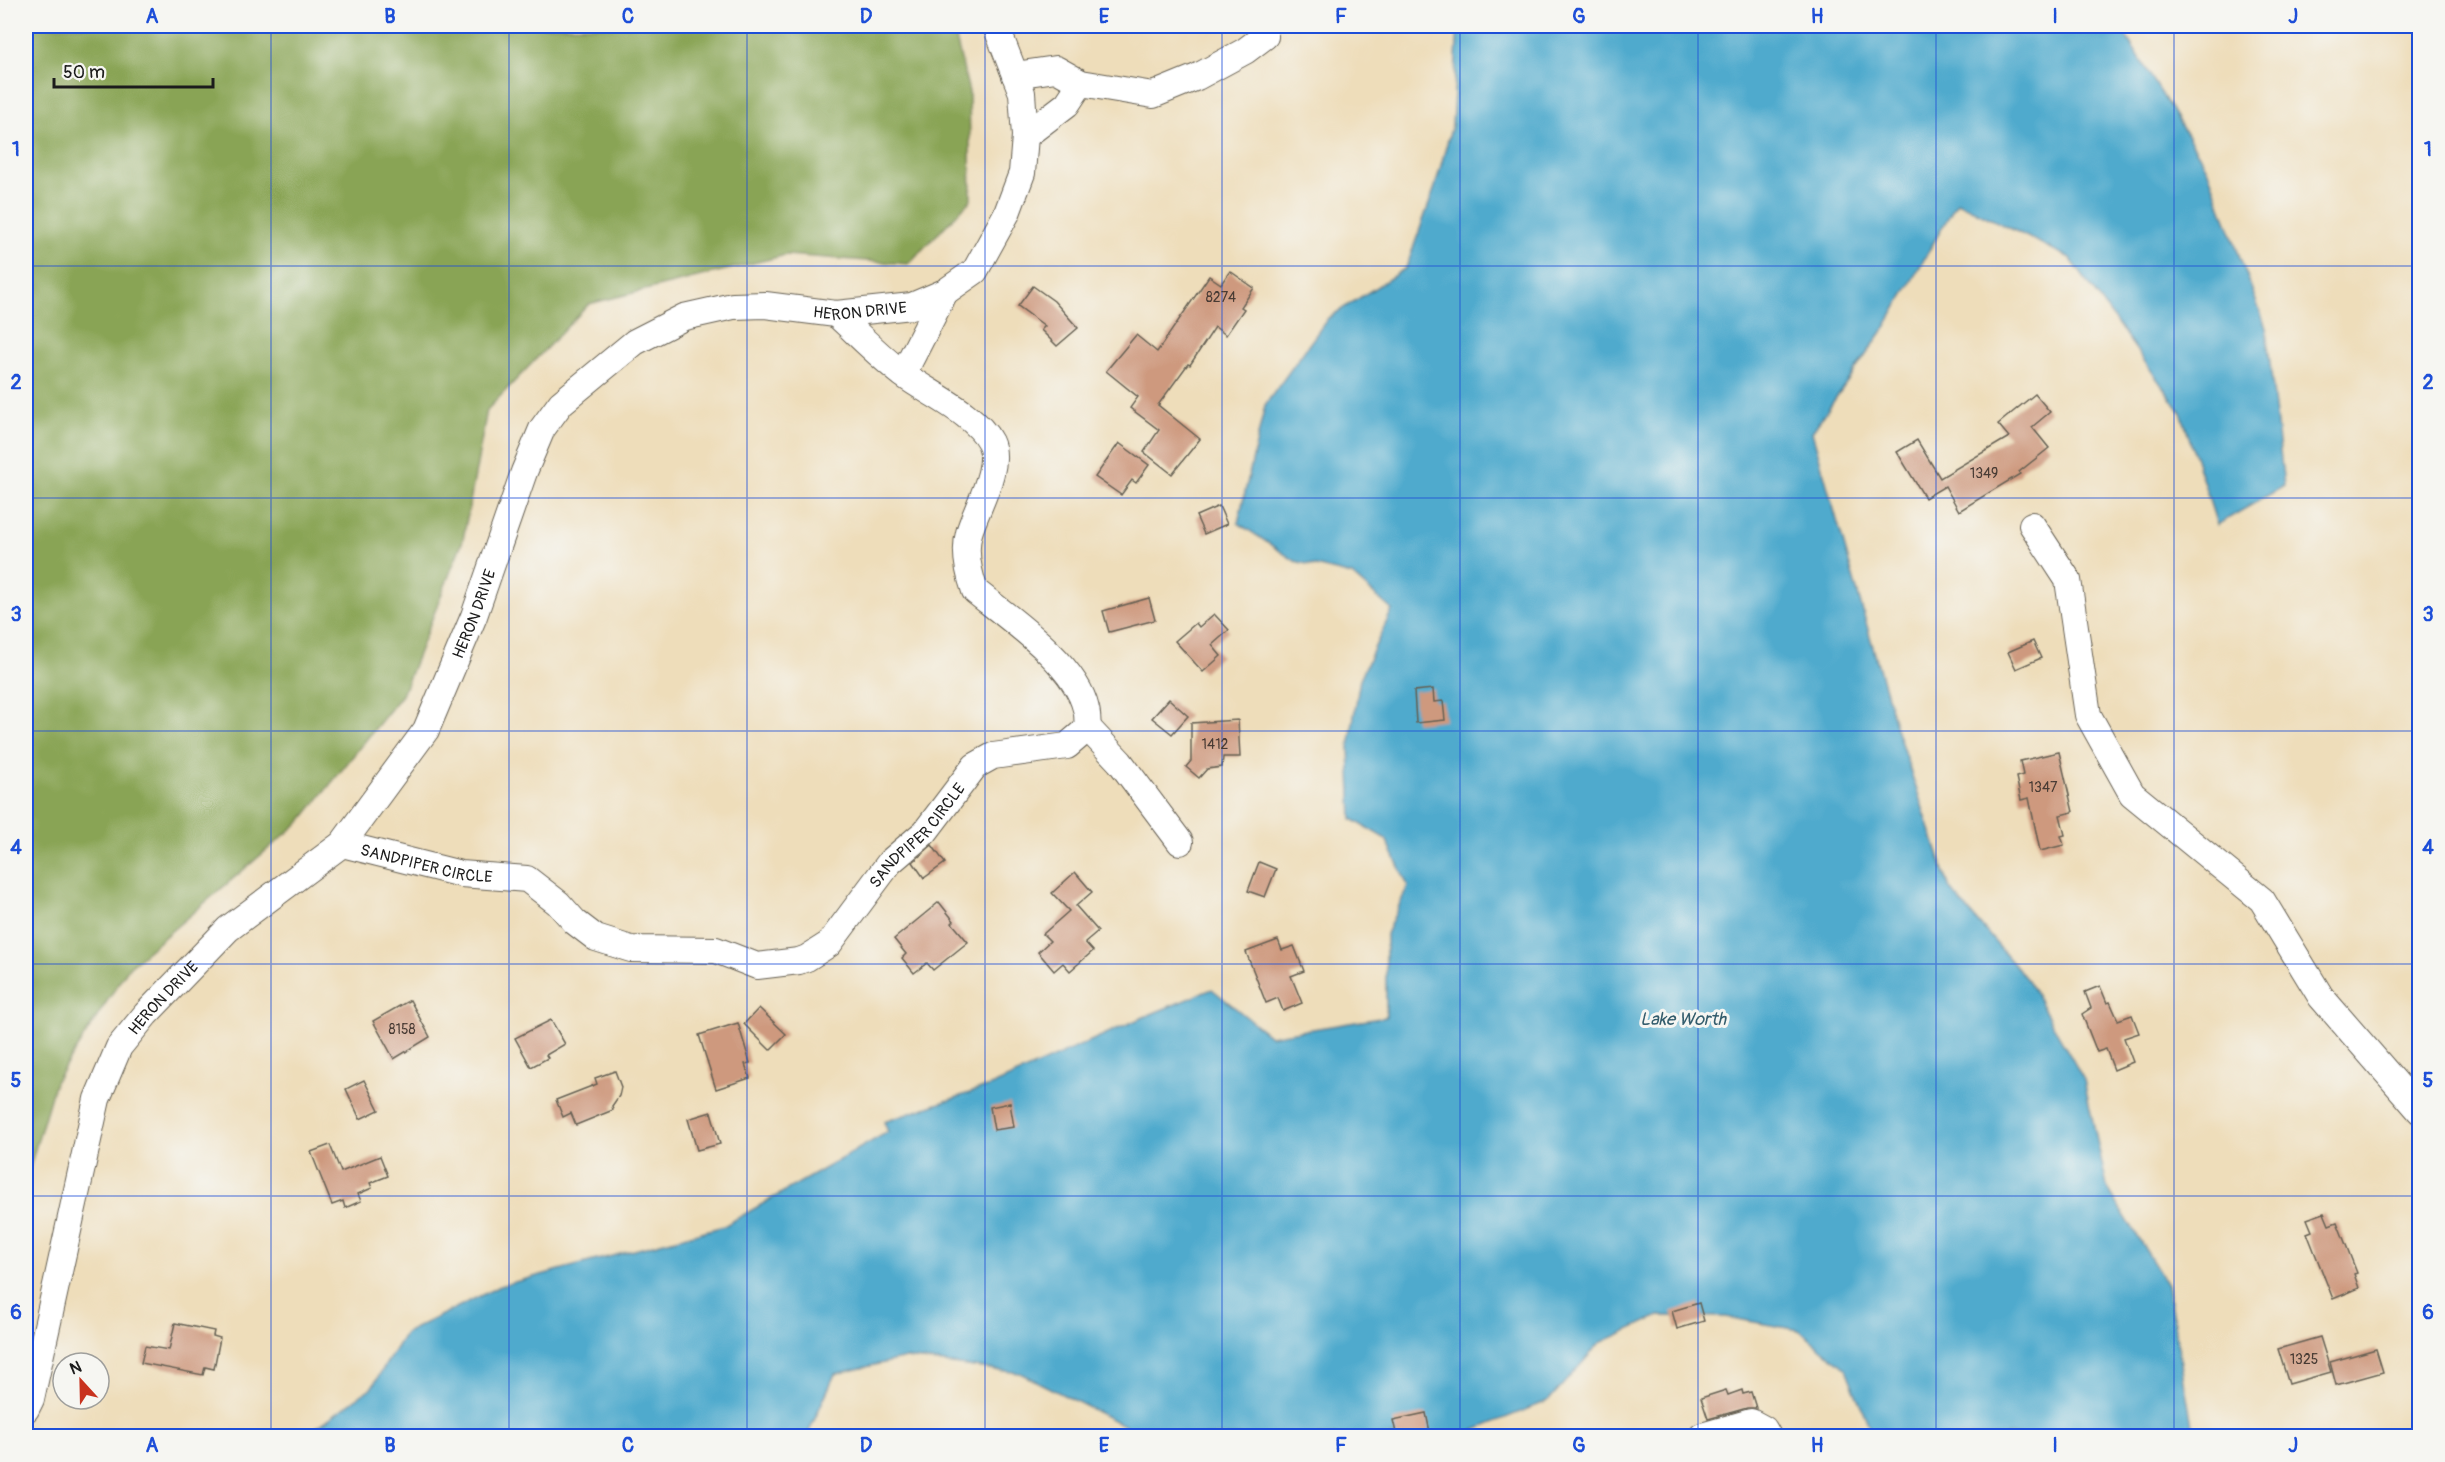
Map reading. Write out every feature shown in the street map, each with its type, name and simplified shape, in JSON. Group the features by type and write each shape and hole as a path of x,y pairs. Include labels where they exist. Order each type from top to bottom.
{"street":[{"name":"HERON DRIVE","path":"26,1409 31,1400 97,1099 119,1047 146,1014 228,929 342,844 426,730 474,616 524,472 542,429 561,403 635,342 684,317 733,306 765,305 836,314 912,306 945,292 975,271 1007,213 1022,173 1026,136 1022,93 996,26"},
{"path":"1015,75 1056,69 1081,83 1153,95 1197,77 1245,51 1265,36 1263,26"},
{"path":"1026,136 1067,104 1081,83"},
{"path":"903,374 945,292"},
{"path":"836,314 903,374 976,424 990,442 994,465 969,535 968,562 975,591 1039,642 1073,681 1086,708 1088,728 1120,762 1180,842"},
{"path":"2032,525 2068,580 2088,715 2132,794 2262,900 2321,997 2420,1111"},
{"name":"SANDPIPER CIRCLE","path":"342,844 461,874 527,879 558,903 575,922 596,938 631,949 716,950 757,966 799,961 829,944 890,862 925,832 975,766 993,756 1067,746 1088,728"},
{"path":"1702,1437 1751,1422 1764,1429 1768,1437"}],"green space":[{"path":"26,26 953,26 969,92 971,200 908,264 786,255 589,304 487,410 463,540 402,695 301,821 129,967 55,1082 26,1180"}],"water":[{"name":"Lake Worth","path":"1458,26 2120,26 2207,168 2266,328 2284,486 2217,525 2181,412 2070,258 1957,202 1884,329 1812,432 1896,728 1950,889 2028,981 2084,1080 2107,1187 2167,1285 2194,1436 1873,1436 1846,1369 1799,1330 1726,1317 1659,1316 1600,1343 1548,1401 1460,1436 1169,1436 1141,1434 1020,1373 906,1358 835,1374 807,1436 305,1436 372,1387 405,1333 500,1286 724,1226 888,1132 884,1122 993,1085 1139,1019 1212,989 1270,1036 1386,1017 1386,934 1408,886 1386,839 1352,819 1349,747 1360,679 1392,610 1352,575 1295,561 1238,523 1265,405 1328,318 1406,268 1435,187 1452,125"}],"building":[{"path":"1230,271 1254,288 1241,307 1244,309 1226,335 1215,327 1190,365 1188,364 1158,405 1200,439 1172,474 1144,452 1159,430 1130,408 1138,397 1106,371 1136,335 1157,352 1209,276 1221,284"},
{"path":"1033,286 1054,301 1078,328 1057,346 1041,330 1045,326 1018,306"},
{"path":"2035,394 2050,412 2032,427 2049,448 2019,472 2020,474 1959,511 1945,486 1925,498 1897,452 1917,440 1940,478 2009,437 1998,424"},
{"path":"1119,443 1149,465 1136,483 1132,480 1121,495 1095,477"},
{"path":"1219,506 1227,524 1204,534 1196,516"},
{"path":"1149,598 1155,620 1109,632 1103,611"},
{"path":"1214,614 1229,630 1212,645 1221,656 1203,672 1175,641 1196,623 1199,627"},
{"path":"2033,641 2041,658 2016,669 2008,652"},
{"path":"1433,689 1434,702 1443,701 1445,720 1416,723 1414,691"},
{"path":"1169,699 1188,716 1172,734 1152,718"},
{"path":"1238,720 1240,757 1223,757 1222,767 1207,769 1199,778 1186,767 1191,761 1191,723"},
{"path":"2059,752 2073,812 2060,815 2065,835 2061,836 2064,845 2040,851 2029,798 2021,800 2016,777 2023,775 2020,761"},
{"path":"932,845 945,863 924,878 913,862"},
{"path":"1259,862 1276,869 1265,897 1248,891"},
{"path":"1075,872 1092,892 1076,906 1098,931 1085,942 1093,951 1070,971 1063,963 1054,971 1038,952 1050,941 1043,934 1069,911 1052,893"},
{"path":"939,902 954,921 952,923 968,942 933,970 927,963 914,973 902,958 906,954 894,939"},
{"path":"1278,940 1282,950 1294,946 1304,971 1291,976 1302,1003 1283,1011 1278,998 1266,1003 1246,952"},
{"path":"2100,986 2118,1020 2132,1015 2139,1033 2124,1038 2133,1062 2114,1070 2106,1049 2097,1052 2082,1014 2091,1008 2085,992"},
{"path":"410,1000 430,1037 394,1059 373,1021"},
{"path":"759,1008 786,1034 770,1050 744,1024"},
{"path":"551,1020 565,1044 546,1055 548,1058 531,1067 515,1038"},
{"path":"738,1023 750,1063 745,1064 750,1078 716,1089 699,1035"},
{"path":"615,1071 621,1087 619,1096 612,1106 613,1110 576,1125 571,1113 563,1117 556,1100 597,1084 595,1078"},
{"path":"364,1080 379,1110 360,1119 346,1089"},
{"path":"1010,1103 1014,1127 994,1130 990,1107"},
{"path":"711,1112 720,1144 697,1150 688,1119"},
{"path":"330,1145 341,1172 380,1156 388,1176 370,1183 372,1188 358,1194 361,1201 345,1208 343,1201 332,1205 311,1152"},
{"path":"2324,1213 2329,1225 2337,1222 2357,1273 2354,1274 2359,1288 2333,1299 2307,1233 2312,1231 2307,1219"},
{"path":"1699,1303 1704,1321 1677,1329 1672,1311"},
{"path":"175,1323 214,1331 213,1336 220,1338 214,1369 205,1367 203,1375 141,1363 145,1346 169,1350"},
{"path":"2320,1337 2331,1372 2289,1384 2278,1349"},
{"path":"2376,1349 2383,1372 2336,1385 2330,1362"},
{"path":"1726,1390 1728,1395 1742,1390 1743,1394 1751,1392 1756,1408 1747,1408 1708,1419 1701,1398"},
{"path":"1426,1413 1431,1437 1397,1437 1393,1420"}]}
